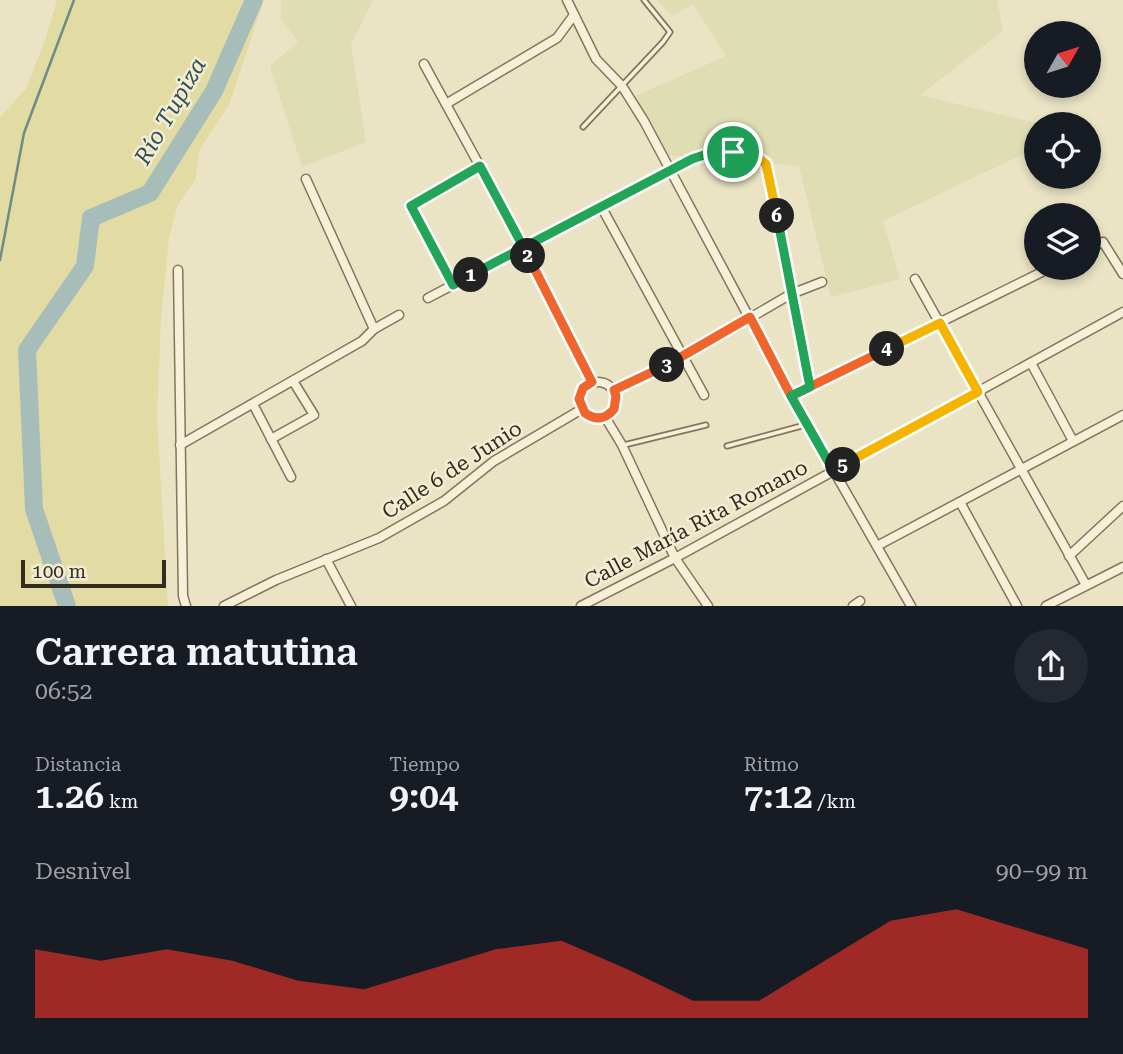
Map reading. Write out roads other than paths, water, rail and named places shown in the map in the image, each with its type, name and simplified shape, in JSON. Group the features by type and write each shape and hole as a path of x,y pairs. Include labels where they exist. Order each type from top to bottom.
{"street":[{"path":"567,0 596,59 622,86 644,121 791,396 911,606"},
{"path":"446,104 557,38 574,15"},
{"path":"424,64 524,247 592,382"},
{"path":"428,298 692,159 710,153 733,152 756,156 766,164"},
{"path":"453,285 411,206 480,166"},
{"path":"306,179 374,329"},
{"path":"602,208 704,395"},
{"path":"1101,243 1103,242 1123,274"},
{"path":"178,270 183,596 186,606"},
{"path":"915,279 1086,585"},
{"path":"791,396 1027,280"},
{"path":"614,390 683,357 792,293 822,282"},
{"name":"Calle María Rita Romano","path":"581,606 675,558 1123,312"},
{"path":"180,445 362,341 374,329 399,316"},
{"path":"1031,363 1073,441"},
{"path":"271,439 314,415 293,381"},
{"path":"592,382 604,383 614,390 614,409 604,417 589,416 582,409 580,393 592,382"},
{"path":"253,404 291,477"},
{"name":"Calle 6 de Junio","path":"224,606 256,589 379,538 444,501 495,461 582,409"},
{"path":"877,546 1123,415"},
{"path":"604,417 622,445 675,558 706,605"},
{"path":"960,502 1017,606"},
{"path":"1069,556 1123,506"},
{"path":"326,559 351,606"},
{"path":"1046,606 1123,567"}],"lane":[{"path":"583,127 670,32 645,0"},
{"path":"766,164 810,387"},
{"path":"727,446 807,424"},
{"path":"622,445 706,425"}],"waterway":[{"path":"0,260 24,133 74,0"},
{"name":"Río Tupiza","path":"67,606 34,509 27,350 85,266 91,218 150,193 214,91 254,0"}]}
